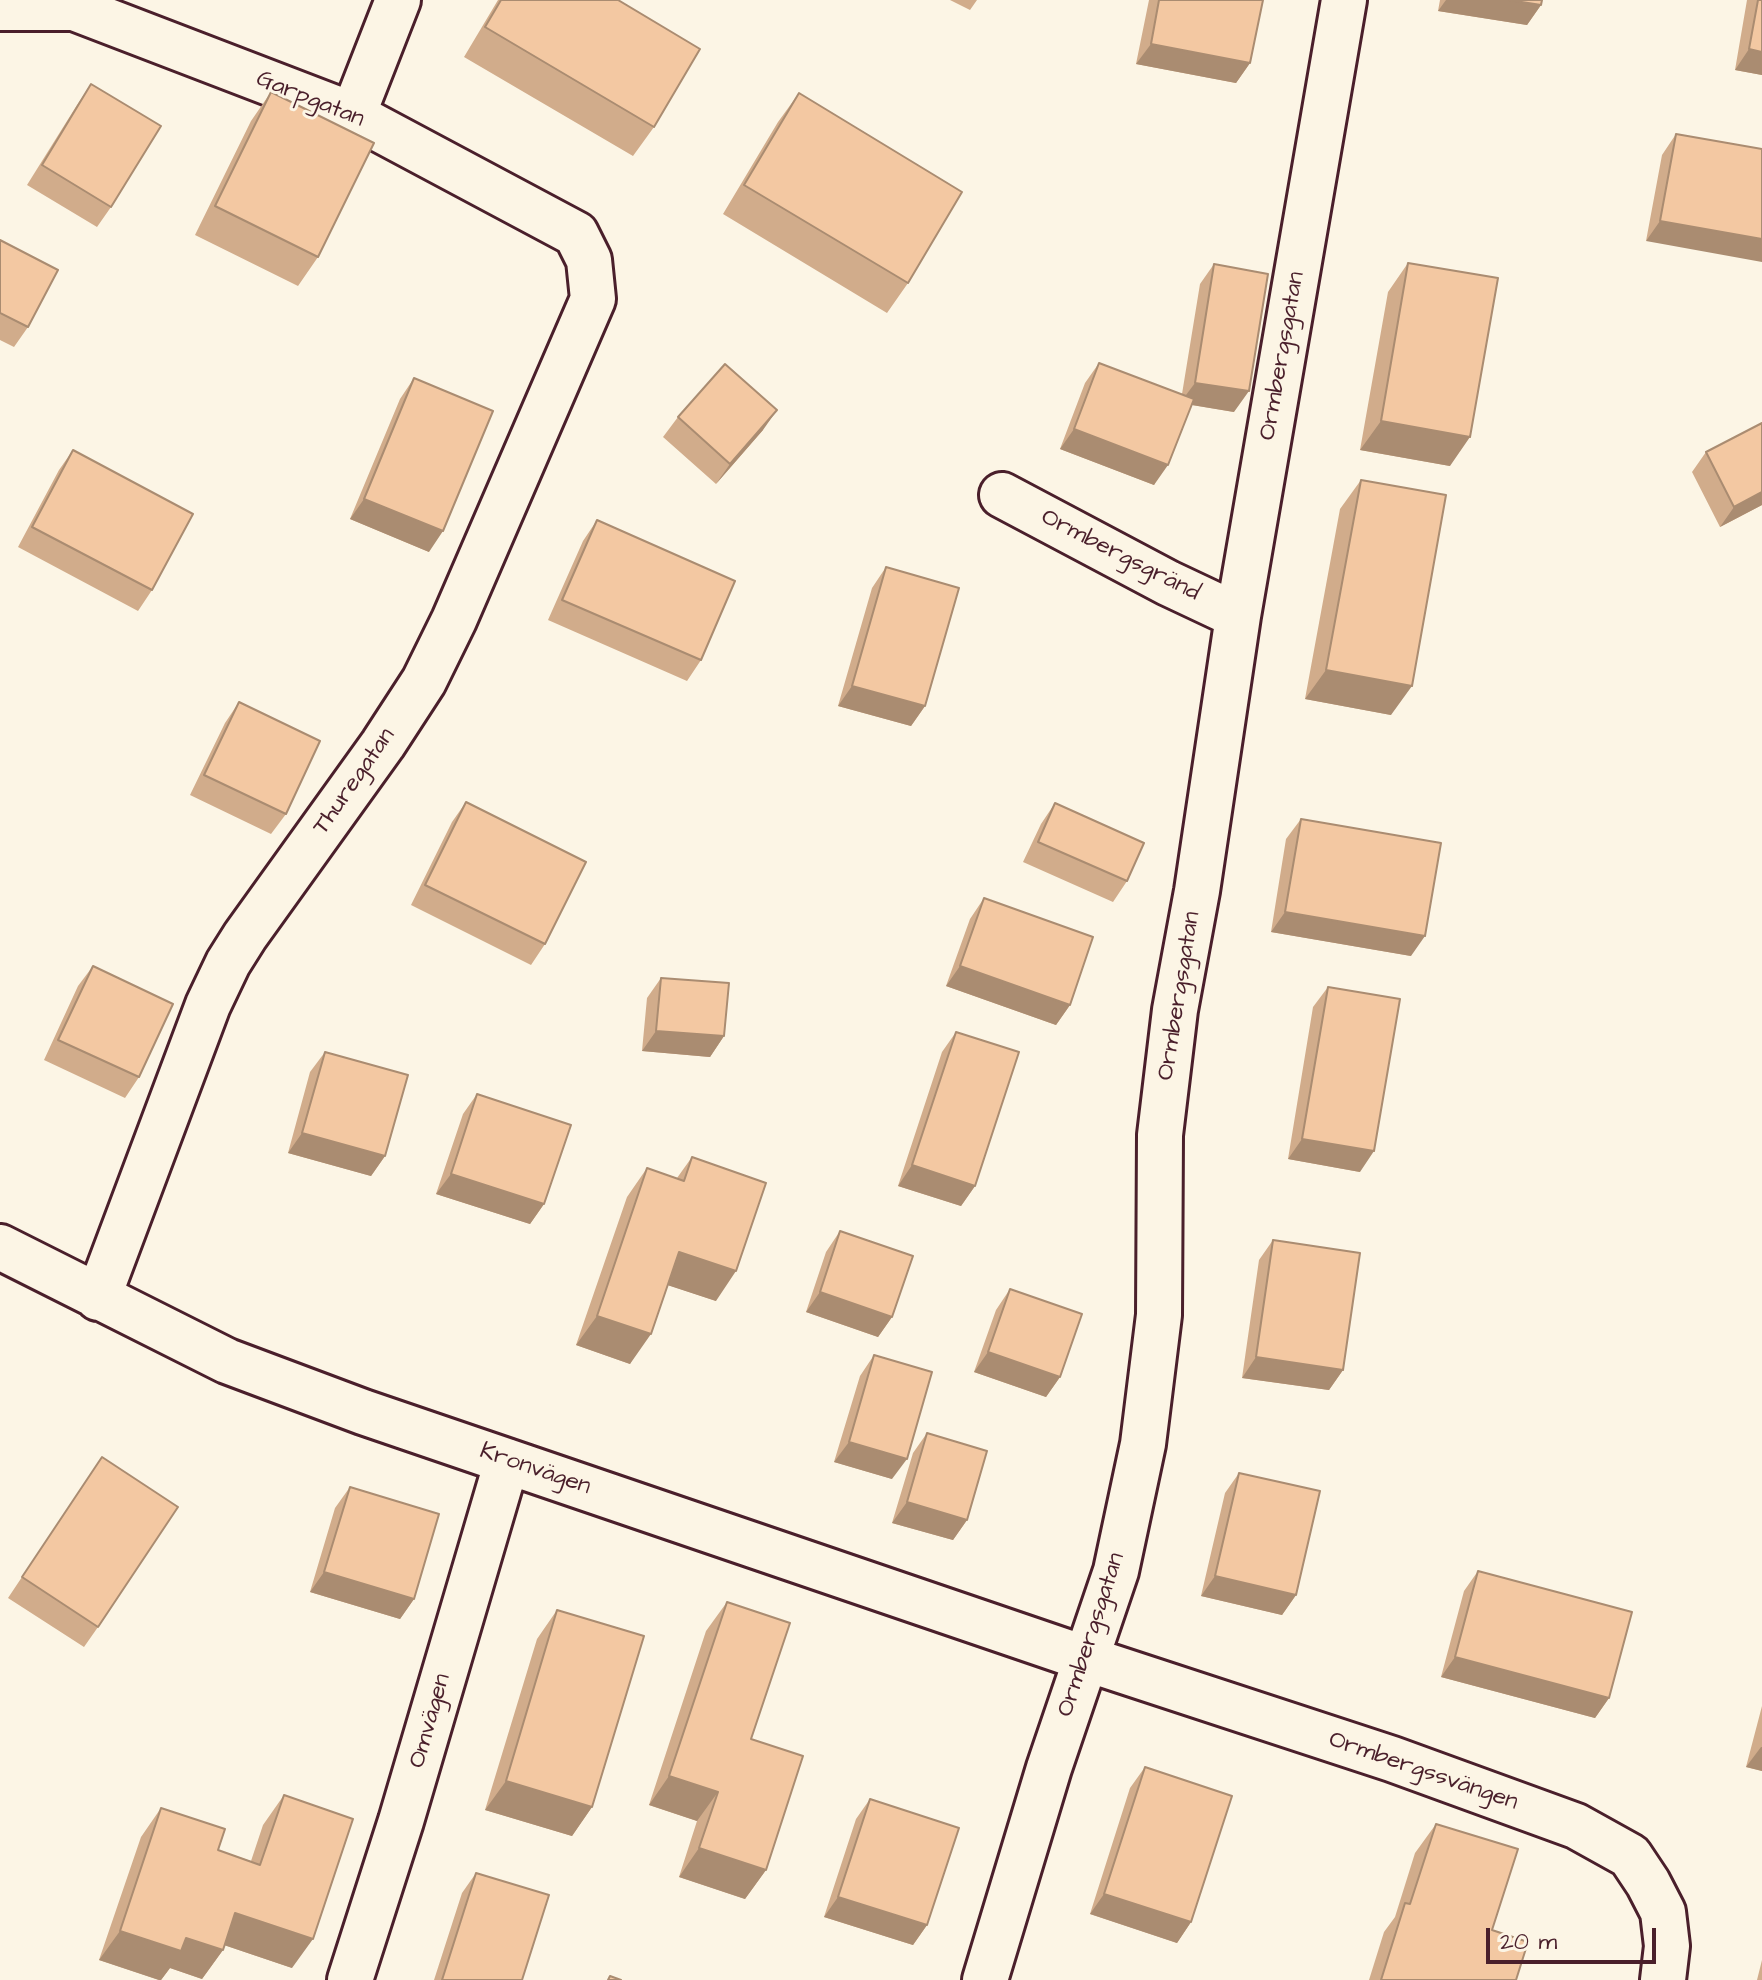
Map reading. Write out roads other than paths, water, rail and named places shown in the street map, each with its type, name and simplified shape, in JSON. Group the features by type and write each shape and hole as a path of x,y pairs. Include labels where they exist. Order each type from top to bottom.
{"street":[{"path":"353,115 398,0"},
{"name":"Ormbergsgatan","path":"985,1980 1084,1658 1116,1571 1143,1444 1159,1315 1160,1135 1175,1010 1197,891 1238,616 1344,0"},
{"name":"Garpgatan","path":"0,8 74,8 353,115 576,234 589,260"},
{"name":"Thuregatan","path":"98,1298 208,1005 228,963 383,744 424,681 454,620 593,299 589,260"},
{"name":"Ormbergsgränd","path":"1002,495 1168,583 1238,616"},
{"name":"Kronvägen","path":"0,1247 227,1361 363,1412 1084,1658"},
{"name":"Omvägen","path":"350,1980 401,1821 507,1461"},
{"name":"Ormbergssvängen","path":"1084,1658 1392,1759 1576,1826 1630,1856 1663,1912 1667,1946 1663,1980"}]}
